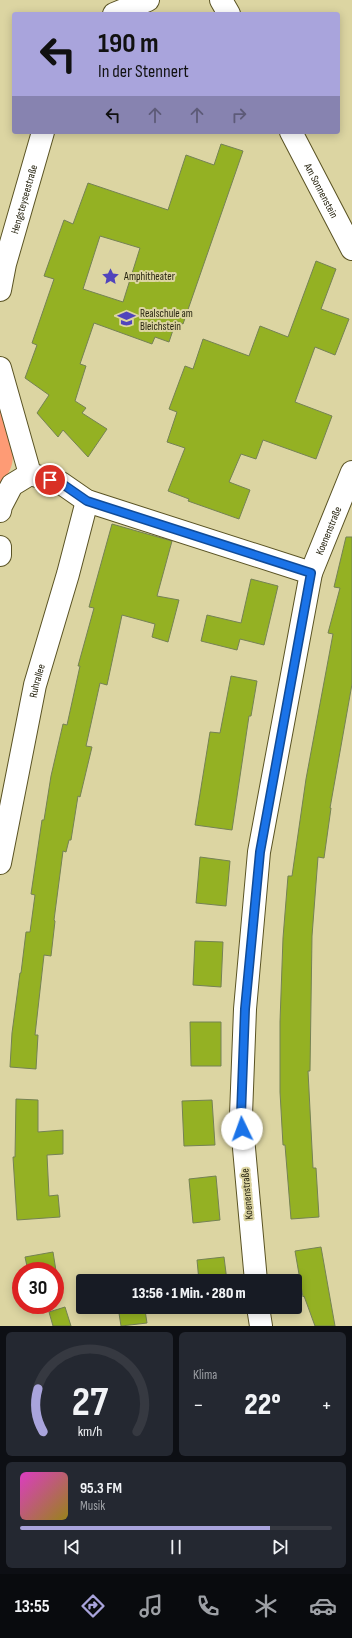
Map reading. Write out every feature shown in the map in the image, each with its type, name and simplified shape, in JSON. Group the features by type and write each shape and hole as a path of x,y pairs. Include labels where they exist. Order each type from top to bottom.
{"street":[{"path":"119,12 148,0"},
{"path":"221,0 228,12"},
{"name":"Hengsteyseestraße","path":"0,290 5,264 42,134"},
{"name":"Am Sonnenstein","path":"292,134 344,216 352,248"},
{"path":"0,368 30,474"},
{"name":"Koenenstraße","path":"255,1274 241,1115 245,1009 260,852 311,573 352,472"},
{"path":"0,511 12,485 30,474 61,483 87,501 311,573"},
{"name":"Ruhrallee","path":"0,863 35,685 68,574 87,501"},
{"path":"0,547 0,555"},
{"path":"259,1314 261,1326"}],"shaded area":[{"path":"0,399 9,432 13,458 10,470 0,487"}],"building":[{"path":"221,144 243,151 183,324 176,321 169,342 155,337 152,344 94,323 80,364 86,366 75,401 86,408 82,413 107,429 88,457 63,430 58,437 37,413 49,395 25,378 37,345 32,343 54,279 44,276 64,220 73,224 88,183 168,210 186,155 214,165","holes":["100,236 140,248 123,302 83,289"]},
{"path":"316,261 336,269 321,309 349,319 335,355 315,347 295,402 332,416 316,459 263,440 256,459 241,454 229,482 250,490 239,519 188,501 189,499 168,491 185,448 167,442 177,412 169,409 185,366 193,369 203,339 249,356 260,326 288,337"},
{"path":"112,524 172,541 157,596 179,600 168,642 152,637 155,624 122,615 107,685 100,683 86,746 92,747 80,797 78,796 71,840 69,840 66,852 63,851 51,956 44,955 35,1035 38,1035 36,1069 10,1067 12,1033 20,973 26,932 30,932 35,895 31,894 42,820 44,820 51,776 63,724 67,725 80,666 78,666 94,608 89,607"},
{"path":"346,537 352,537 352,684 330,808 324,858 318,857 312,936 310,1071 308,1071 313,1168 316,1168 319,1217 291,1219 285,1145 283,1145 280,1092 280,1022 283,938 288,876 292,876 306,779 333,634 328,633 340,588 334,587"},
{"path":"251,579 278,586 264,645 240,639 237,650 201,641 207,615 241,623"},
{"path":"231,676 257,681 251,716 249,716 232,830 195,825 210,732 220,733"},
{"path":"200,857 230,861 226,906 196,903"},
{"path":"195,941 223,942 221,987 193,985"},
{"path":"190,1022 221,1022 221,1066 191,1066"},
{"path":"16,1099 38,1100 38,1132 63,1130 63,1154 47,1155 49,1196 58,1195 60,1217 17,1220 13,1157 15,1157"},
{"path":"212,1100 215,1145 184,1146 182,1101"},
{"path":"216,1176 220,1220 193,1223 189,1179"},
{"path":"321,1247 335,1326 315,1326 304,1296 303,1297 302,1274 299,1274 295,1251"},
{"path":"53,1252 55,1262 26,1262 25,1257"},
{"path":"224,1257 226,1274 198,1274 197,1260"},
{"path":"64,1307 71,1326 53,1326 50,1314 64,1314"},
{"path":"119,1314 146,1314 147,1323 121,1326"}],"place":[{"name":"Amphitheater","path":"111,276"},
{"name":"Realschule am Bleichstein","path":"127,319"}],"route":[{"path":"50,480 61,483 87,501 311,573 260,852 245,1009 241,1115 242,1129"}]}
